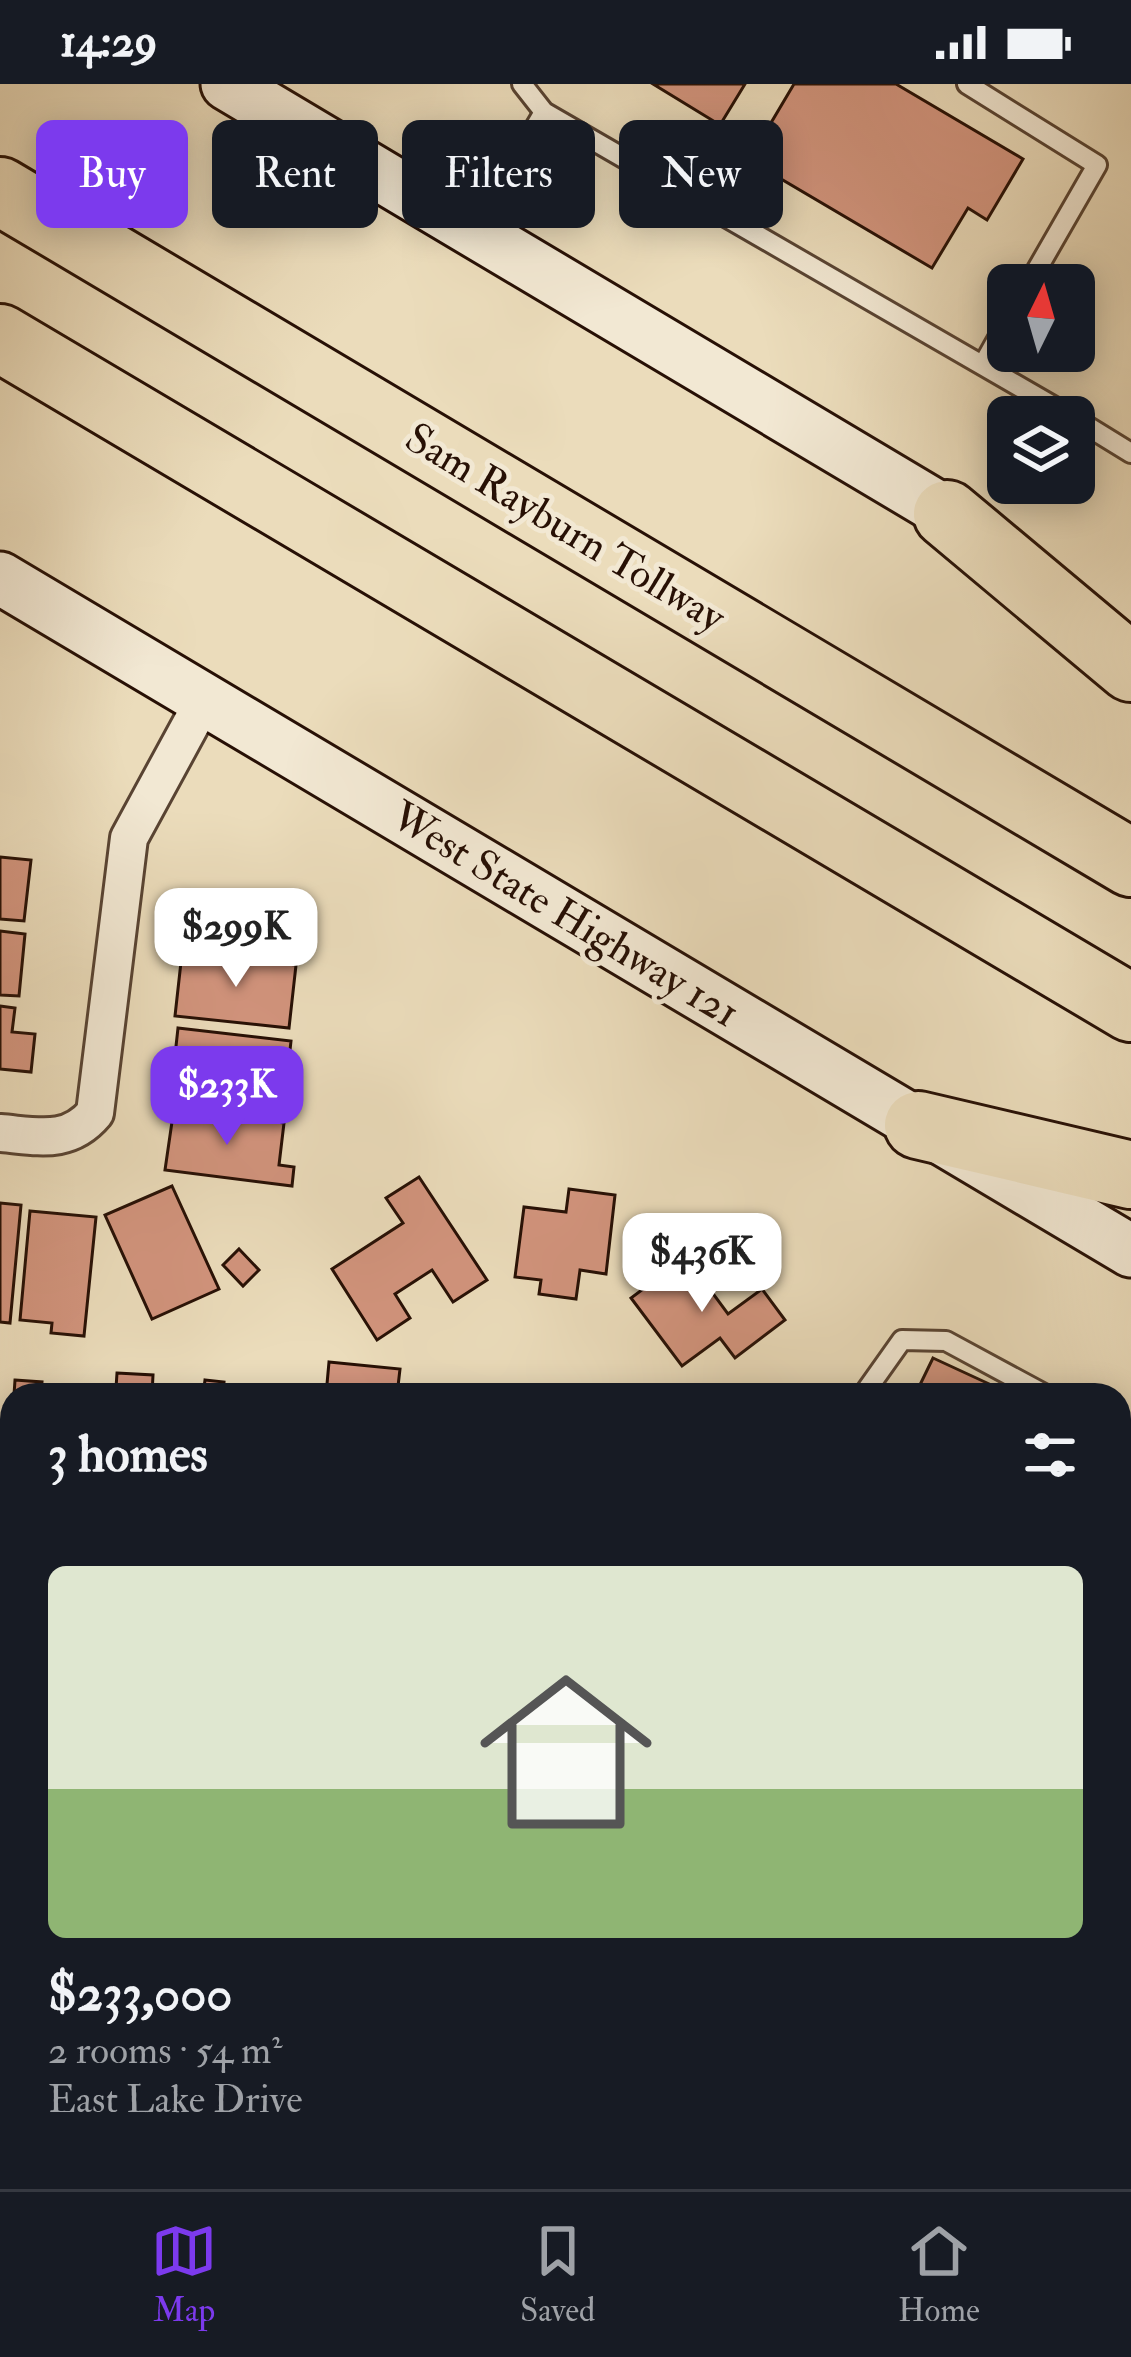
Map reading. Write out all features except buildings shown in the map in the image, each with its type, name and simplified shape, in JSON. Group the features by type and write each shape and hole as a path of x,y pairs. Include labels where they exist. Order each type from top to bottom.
{"highway":[{"name":"Sam Rayburn Tollway","path":"0,191 1131,863"},
{"path":"0,338 1131,1008"},
{"path":"947,514 1131,668"},
{"path":"918,1124 1131,1174"}],"main road":[{"path":"227,84 1131,624"},
{"name":"West State Highway 121","path":"0,578 1131,1251"}],"street":[{"path":"0,1133 58,1138 82,1129 95,1113 129,838 204,700"}],"lane":[{"path":"522,84 544,112 1037,396"},
{"path":"967,84 1097,165 1040,264"},
{"path":"473,232 544,112"},
{"path":"984,363 987,358"},
{"path":"1095,431 1131,453"},
{"path":"872,1383 902,1340 946,1341 1024,1383"}]}
